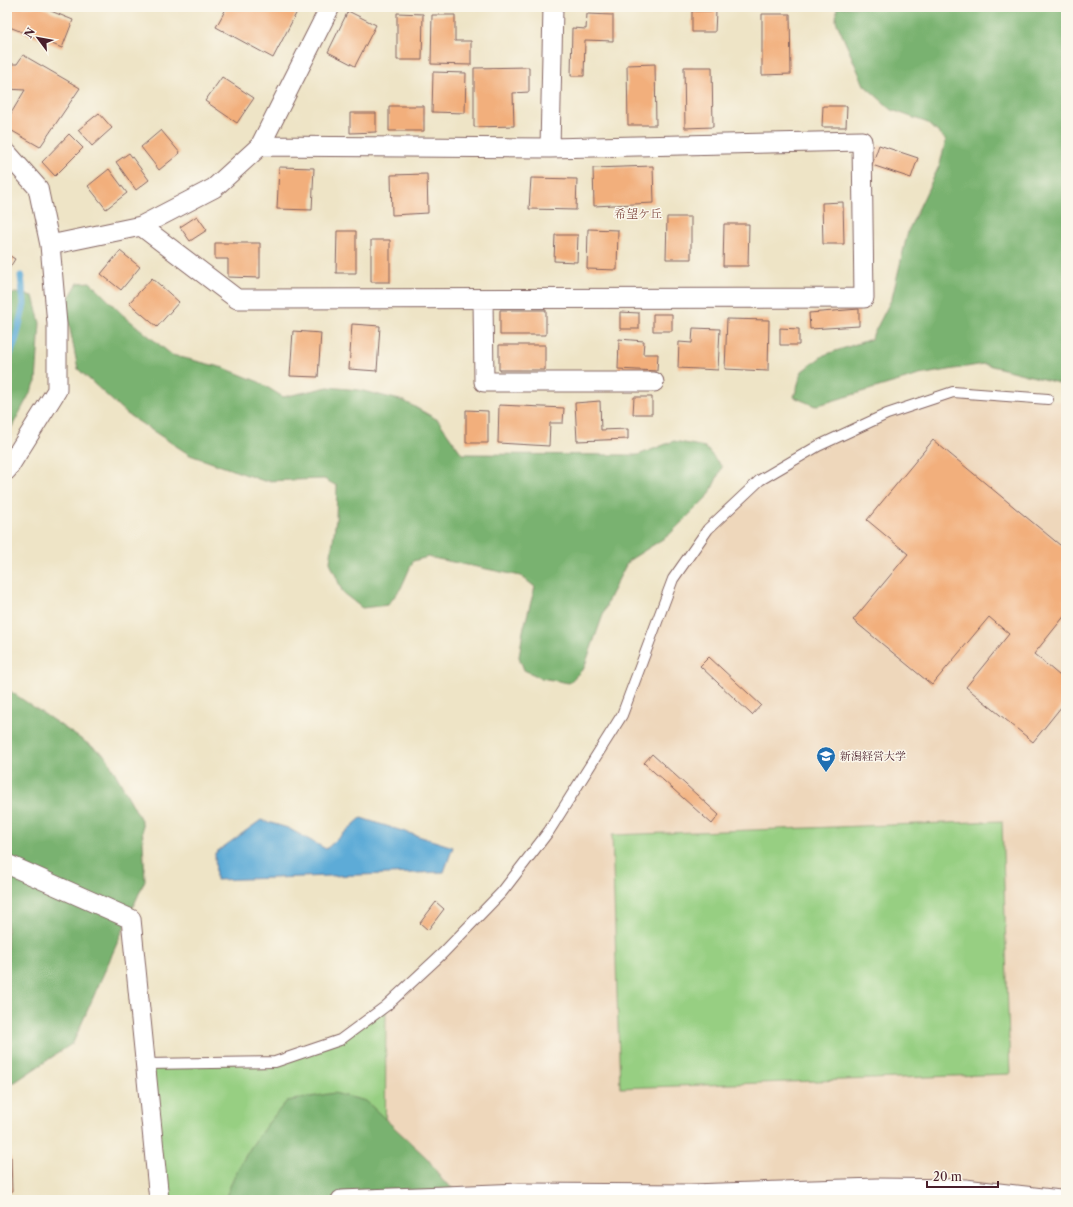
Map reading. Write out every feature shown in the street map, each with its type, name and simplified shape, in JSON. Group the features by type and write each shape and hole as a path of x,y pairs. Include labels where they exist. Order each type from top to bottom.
{"street":[{"path":"50,245 141,226 214,188 260,146 330,7"},
{"path":"550,148 553,7"},
{"path":"141,226 237,299 864,298 862,142 550,148 260,146"},
{"path":"7,153 38,188 50,245 57,324 57,390 7,470"},
{"path":"484,299 484,382 654,382"},
{"path":"7,864 131,920 159,1200"},
{"path":"341,1200 520,1193 690,1194 877,1188 965,1189 1060,1200"}],"lane":[{"path":"146,1064 275,1062 340,1040 386,1006 443,953 502,892 549,831 622,715 673,579 708,529 760,480 818,446 888,414 953,392 1048,399"}],"shaded area":[{"name":"新潟経営大学","path":"953,392 1066,402 1066,1200 965,1189 385,1197 386,1006 502,892 622,715 673,579 708,529 760,480 818,446"}],"green space":[{"path":"837,7 1066,7 1066,385 984,364 919,375 815,406 794,397 802,371 824,355 871,339 892,298 908,231 940,164 946,140 928,123 892,110 864,85 836,21"},
{"path":"90,282 123,315 172,355 224,368 259,382 283,397 328,387 359,390 404,401 438,420 462,454 638,455 674,441 705,447 722,467 709,495 669,535 628,561 609,598 584,668 569,683 541,678 524,670 519,657 523,631 535,587 521,576 428,557 413,561 401,588 388,605 362,608 343,593 330,562 336,519 337,486 324,479 264,481 190,455 127,414 78,369 65,304 78,283"},
{"path":"15,293 33,296 40,323 36,382 7,436 7,297"},
{"path":"7,689 106,756 142,822 145,880 73,1043 15,1082 7,1083"},
{"path":"1002,821 1010,1074 620,1088 612,835"},
{"path":"386,1006 385,1197 341,1200 159,1200 146,1064 275,1062 340,1041"},
{"path":"334,1093 366,1101 428,1159 443,1181 468,1200 225,1200 243,1160 259,1135 287,1101"}],"water":[{"path":"361,818 453,847 444,872 216,880 215,853 261,820 288,828 326,849"}],"building":[{"path":"7,7 41,7 73,20 62,48 7,26"},
{"path":"227,7 299,8 273,58 216,27"},
{"path":"348,11 376,25 355,66 328,52"},
{"path":"692,11 716,11 715,32 692,32"},
{"path":"397,13 423,14 422,60 397,60"},
{"path":"587,14 613,15 613,41 585,40 584,76 571,76 572,28 586,29"},
{"path":"762,14 790,14 791,74 762,75"},
{"path":"432,15 455,15 455,41 471,41 471,65 431,64"},
{"path":"23,55 80,88 40,147 7,128 7,120 25,90 7,89 7,64 17,64"},
{"path":"655,64 656,125 628,125 627,65"},
{"path":"529,67 529,92 513,93 514,126 474,127 474,68"},
{"path":"684,67 712,67 713,127 685,128"},
{"path":"433,72 466,73 465,113 432,112"},
{"path":"222,77 254,98 237,123 205,101"},
{"path":"389,106 424,106 424,131 389,131"},
{"path":"823,106 847,106 846,127 822,127"},
{"path":"99,113 112,128 92,146 78,130"},
{"path":"350,113 376,113 376,132 350,133"},
{"path":"161,130 180,153 159,170 141,147"},
{"path":"69,134 83,148 55,176 42,162"},
{"path":"879,145 918,158 911,178 872,165"},
{"path":"129,153 149,180 136,190 116,162"},
{"path":"653,166 654,203 594,206 593,168"},
{"path":"279,167 314,168 312,210 277,209"},
{"path":"109,169 127,193 106,209 88,186"},
{"path":"427,174 428,213 392,215 391,175"},
{"path":"531,178 577,179 576,210 529,209"},
{"path":"843,202 844,244 823,244 822,203"},
{"path":"197,216 207,230 190,241 180,227"},
{"path":"667,217 691,217 691,259 666,259"},
{"path":"724,224 749,224 748,266 723,266"},
{"path":"588,229 618,230 617,270 587,269"},
{"path":"337,231 356,231 356,273 336,273"},
{"path":"555,235 578,235 577,262 554,261"},
{"path":"371,240 390,240 390,282 371,282"},
{"path":"215,243 260,243 260,278 228,277 228,259 215,259"},
{"path":"120,251 140,267 121,290 101,274"},
{"path":"7,254 15,259 7,272"},
{"path":"152,278 179,302 157,327 129,303"},
{"path":"859,309 859,326 810,329 809,313"},
{"path":"500,310 546,310 546,335 500,335"},
{"path":"620,312 639,313 639,329 620,329"},
{"path":"653,314 672,314 672,331 653,331"},
{"path":"727,319 769,320 768,371 725,369"},
{"path":"352,324 380,326 377,371 349,369"},
{"path":"693,328 720,329 718,370 678,368 679,342 692,343"},
{"path":"780,328 799,329 799,345 780,345"},
{"path":"293,331 321,333 318,377 290,376"},
{"path":"619,339 644,341 643,354 658,354 657,371 618,369"},
{"path":"499,345 545,345 545,370 499,370"},
{"path":"634,397 652,397 652,414 633,414"},
{"path":"600,401 601,430 628,429 628,439 577,441 575,403"},
{"path":"499,405 564,408 563,423 550,423 549,446 498,443"},
{"path":"466,410 488,411 488,443 466,443"},
{"path":"933,440 1066,550 1066,614 1034,654 1066,681 1066,701 1033,742 966,687 1009,634 989,617 932,685 853,620 908,554 867,520"},
{"path":"709,657 761,705 752,715 700,666"},
{"path":"652,754 719,815 712,824 644,763"},
{"path":"436,902 444,909 428,930 420,923"},
{"path":"11,1157 12,1192 7,1192 7,1158"}],"waterway":[{"path":"7,362 16,338 24,304 21,276"}],"place":[{"name":"新潟経営大学","path":"826,773"}],"district":[{"name":"希望ケ丘","path":"638,213"}]}
